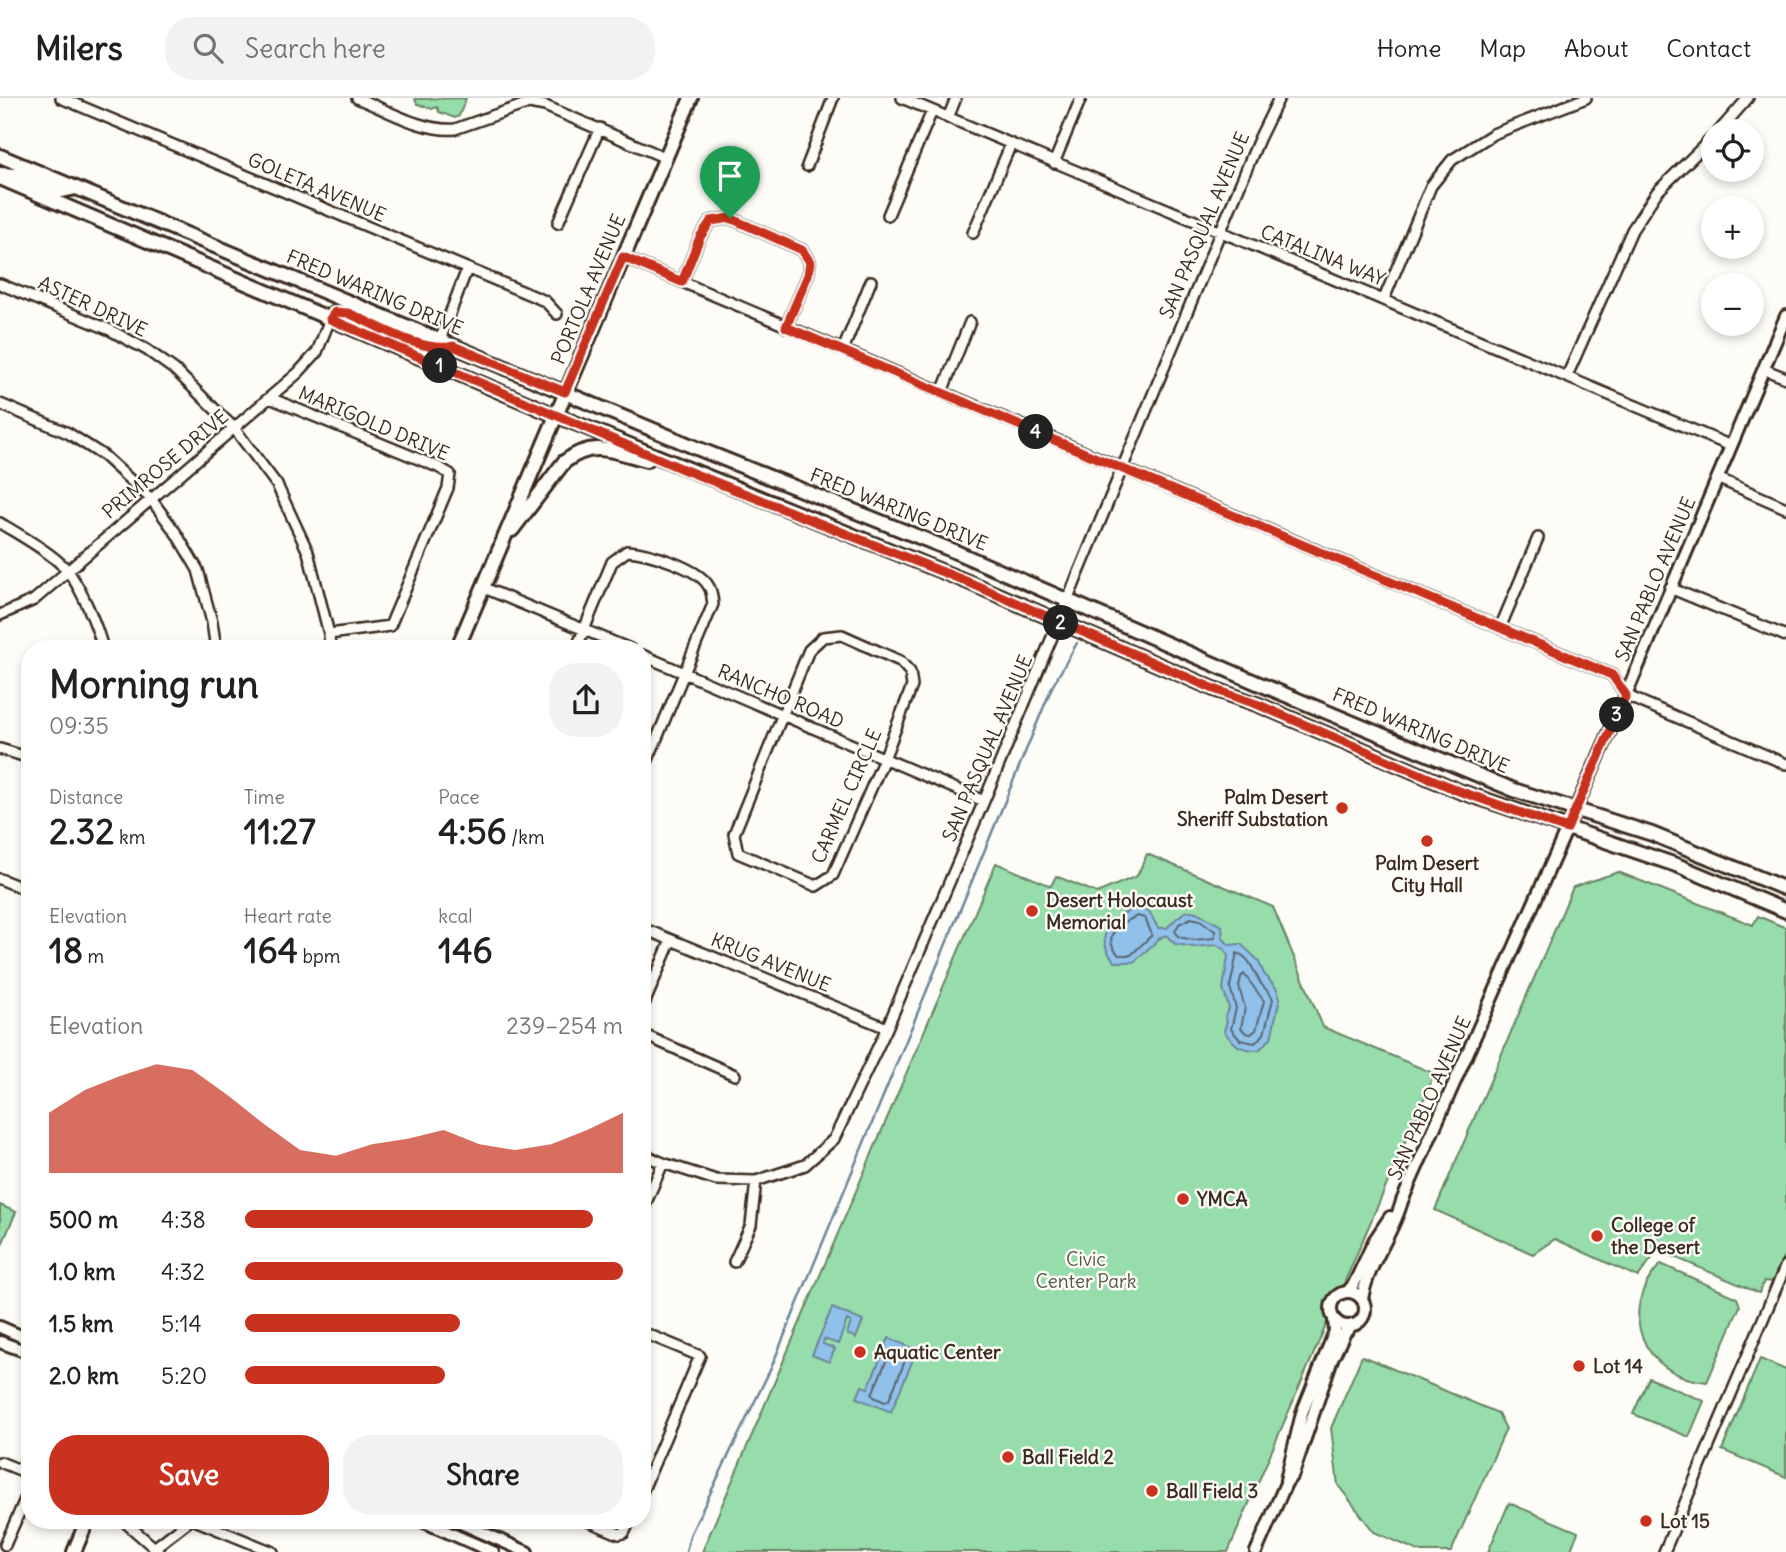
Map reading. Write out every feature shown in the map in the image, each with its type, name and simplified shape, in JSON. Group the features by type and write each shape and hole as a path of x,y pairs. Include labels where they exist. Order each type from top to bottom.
{"main road":[{"name":"PORTOLA AVENUE","path":"461,640 691,98"},
{"name":"FRED WARING DRIVE","path":"0,156 453,346 949,549 1255,682 1514,790 1686,847 1786,889"},
{"path":"0,176 15,175 58,192 76,187"},
{"name":"FRED WARING DRIVE","path":"0,176 685,470 968,582 1459,791 1679,866 1786,911"},
{"path":"330,319 335,312 348,313 427,346 453,346"},
{"path":"501,544 564,462 585,449 598,448 685,470"},
{"path":"74,1552 84,1529"}],"street":[{"name":"GOLETA AVENUE","path":"61,98 545,302 557,314"},
{"path":"358,98 416,122 444,130 455,129 529,103 545,106 666,158"},
{"path":"807,166 833,98"},
{"name":"CATALINA WAY","path":"902,98 1731,446"},
{"path":"948,118 956,98"},
{"path":"1054,163 1081,98"},
{"name":"SAN PASQUAL AVENUE","path":"651,1157 716,1180 757,1181 805,1165 834,1139 887,1028 1259,139 1279,98"},
{"path":"1384,299 1431,186 1452,160 1493,134 1586,98"},
{"path":"1729,119 1748,98"},
{"path":"888,215 932,111"},
{"path":"558,223 600,128"},
{"path":"973,233 1011,144"},
{"path":"1567,376 1632,230 1657,192 1701,149"},
{"path":"682,282 700,237 711,221 730,218 802,250 810,262 808,275 786,327"},
{"path":"623,257 1612,675 1626,695 1786,764"},
{"path":"440,340 467,269"},
{"path":"843,350 872,281"},
{"name":"ASTER DRIVE","path":"0,284 110,330 147,350 175,370 234,428 277,485 293,518 308,552 329,640"},
{"name":"SAN PABLO AVENUE","path":"1362,1299 1381,1246 1399,1214 1402,1201 1576,810 1786,316"},
{"name":"PRIMROSE DRIVE","path":"0,615 34,600 270,398 317,352 330,319"},
{"path":"942,392 970,322"},
{"path":"1763,369 1786,378"},
{"name":"MARIGOLD DRIVE","path":"270,398 450,474 448,488 390,626 329,634"},
{"path":"0,404 68,433 104,456 151,499 198,570 215,640"},
{"path":"1717,478 1786,508"},
{"path":"0,523 27,538 67,570 95,621 100,640"},
{"path":"1500,628 1538,538"},
{"path":"580,640 612,562 627,551 643,552 699,575 710,587 713,604 651,752"},
{"path":"482,587 609,640"},
{"path":"1670,588 1786,636"},
{"name":"CARMEL CIRCLE","path":"842,635 900,661 910,671 912,686 834,875 816,886 738,853 734,834 782,715 809,650 823,637 842,635"},
{"name":"RANCHO ROAD","path":"651,658 984,801"},
{"path":"0,749 21,755"},
{"path":"0,879 21,887"},
{"name":"KRUG AVENUE","path":"651,932 887,1028"},
{"path":"651,988 671,940"},
{"path":"651,1038 735,1074"},
{"path":"651,1191 663,1163"},
{"path":"734,1262 751,1225 757,1181"},
{"name":"SAN PABLO AVENUE","path":"1348,1291 1374,1241 1402,1201"},
{"path":"1664,1552 1786,1265"},
{"path":"1256,1552 1286,1483 1293,1474 1332,1359 1344,1334 1364,1315 1362,1299 1348,1291 1337,1295 1331,1304 1335,1331 1302,1413 1286,1483"},
{"path":"1334,1320 1345,1326 1352,1325"},
{"path":"0,1327 21,1336"},
{"path":"651,1336 699,1356 651,1471"},
{"path":"0,1342 21,1350"},
{"path":"0,1462 21,1470"},
{"path":"5,1545 21,1509"},
{"path":"132,1529 156,1550 180,1529"},
{"path":"217,1529 273,1552"},
{"path":"440,1529 493,1552"},
{"path":"474,1529 527,1552"},
{"path":"607,1529 619,1534 626,1529"}],"green space":[{"path":"466,98 459,116 455,118 439,112 437,107 432,109 417,104 415,99"},
{"name":"Civic Center Park","path":"1147,854 1273,907 1323,1027 1433,1073 1228,1552 702,1552 996,863 1051,886 1056,876 1097,893 1137,876"},
{"path":"1618,872 1753,925 1758,916 1786,928 1786,1251 1773,1282 1764,1281 1759,1293 1658,1250 1638,1277 1555,1239 1533,1254 1435,1210 1573,887"},
{"path":"0,1205 16,1212 0,1249"},
{"path":"1661,1264 1737,1298 1740,1306 1707,1382 1685,1377 1666,1368 1652,1355 1643,1338 1638,1320 1640,1301 1647,1282"},
{"path":"1362,1356 1498,1413 1506,1429 1451,1552 1421,1552 1374,1532 1338,1485 1331,1428"},
{"path":"1760,1359 1786,1370 1786,1477 1722,1450"},
{"path":"1649,1378 1704,1401 1689,1437 1633,1414"},
{"path":"1509,1503 1578,1532 1570,1552 1488,1552"}],"water":[{"path":"1137,908 1149,911 1158,928 1167,928 1188,911 1199,913 1222,926 1223,938 1229,945 1241,944 1258,960 1280,998 1271,1038 1259,1050 1239,1046 1224,1031 1227,1021 1225,1016 1229,1008 1223,989 1228,956 1225,950 1217,945 1194,947 1175,944 1166,935 1134,962 1115,962 1105,944 1107,929 1118,917"},
{"path":"832,1308 863,1321 856,1338 847,1334 851,1322 847,1320 838,1344 824,1339 823,1344 835,1349 829,1362 812,1355"},
{"path":"889,1338 917,1350 891,1412 857,1398 862,1386 868,1388"}],"waterway":[{"path":"686,1552 690,1535 771,1368 1052,687 1077,643"}],"place":[{"name":"Palm Desert Sheriff Substation","path":"1342,808"},
{"name":"Palm Desert City Hall","path":"1427,841"},
{"name":"Desert Holocaust Memorial","path":"1032,911"},
{"name":"YMCA","path":"1183,1199"},
{"name":"College of the Desert","path":"1597,1236"},
{"name":"Aquatic Center","path":"860,1352"},
{"name":"Lot 14","path":"1579,1366"},
{"name":"Ball Field 2","path":"1008,1457"},
{"name":"Ball Field 3","path":"1152,1491"},
{"name":"Lot 15","path":"1646,1521"}],"route":[{"path":"730,218 802,250 810,262 808,275 786,327 1612,675 1626,695 1567,829 1459,791 1259,705 1214,689 968,582 685,470 330,319 335,312 348,313 427,346 453,346 565,392 623,257 682,282 700,237 711,221 730,218"}]}
